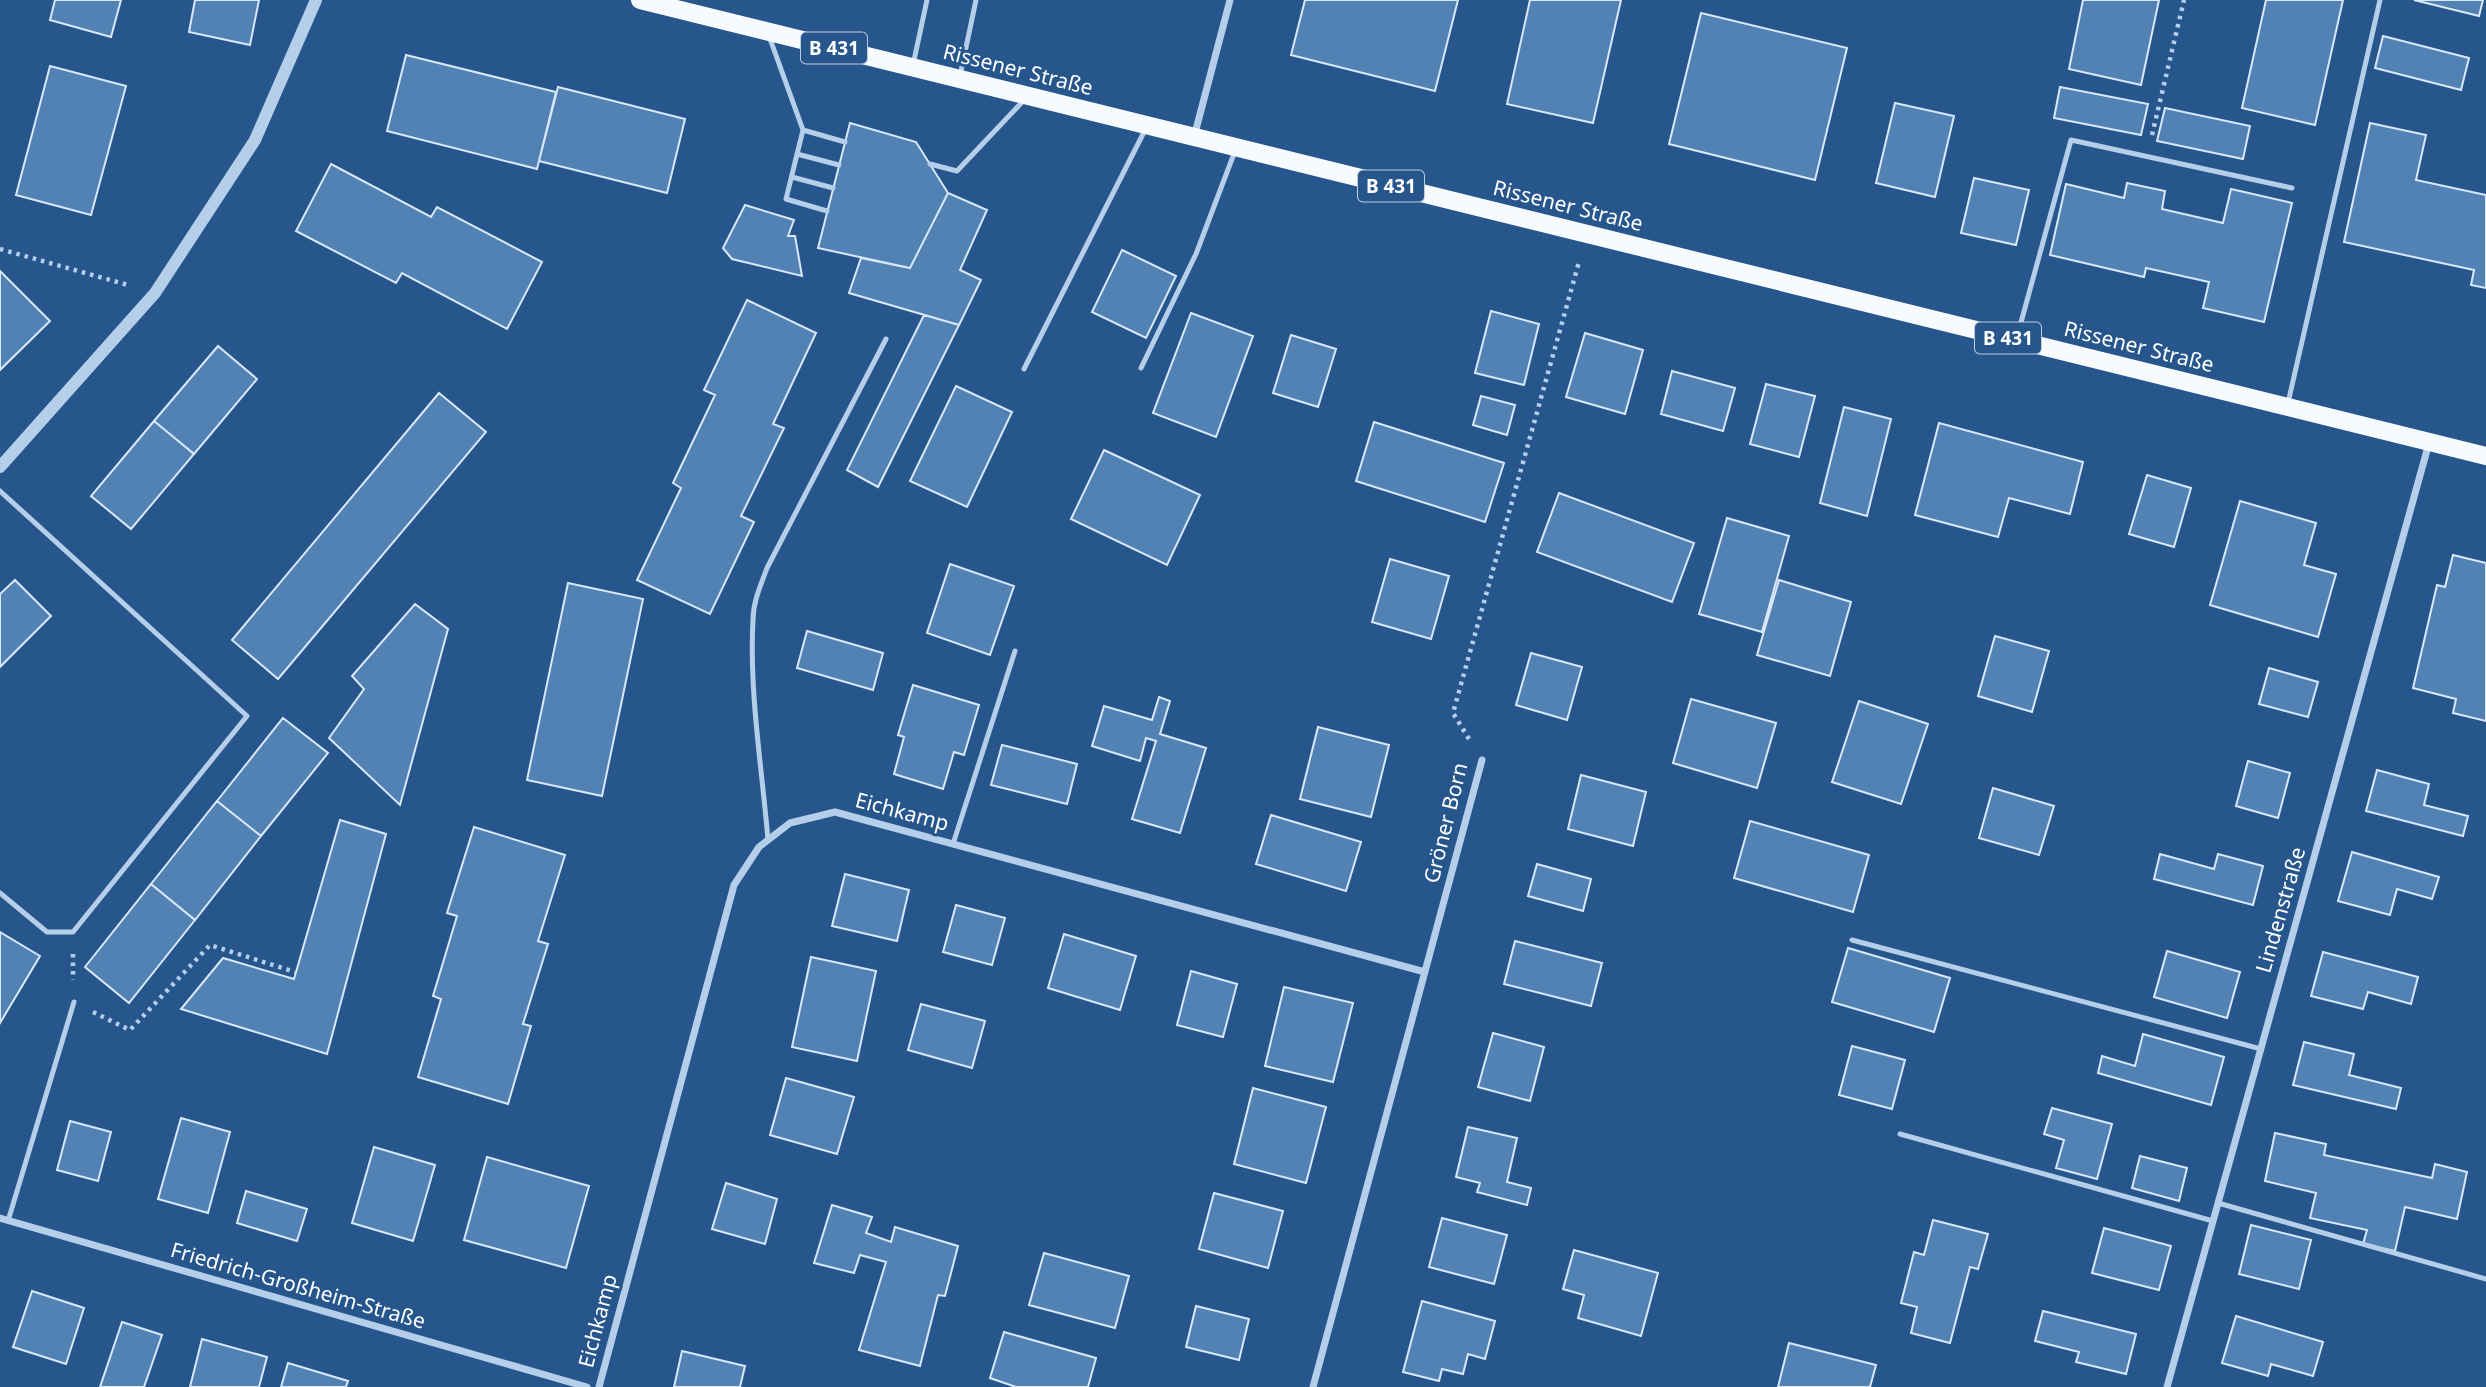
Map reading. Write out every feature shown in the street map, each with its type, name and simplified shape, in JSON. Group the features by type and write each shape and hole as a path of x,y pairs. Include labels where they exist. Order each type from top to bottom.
{"main road":[{"name":"Rissener Straße","path":"640,0 2486,456"}],"street":[{"path":"0,467 155,293 255,140 316,0"},
{"path":"1194,137 1230,0"},
{"name":"Lindenstraße","path":"2167,1387 2429,442"},
{"name":"Gröner Born","path":"1313,1387 1482,760"},
{"name":"Eichkamp","path":"599,1387 734,885 759,847 790,823 835,812 1425,972"},
{"name":"Friedrich-Großheim-Straße","path":"4,1220 587,1387"}],"lane":[{"path":"913,68 927,0"},
{"path":"959,79 976,0"},
{"path":"2287,407 2380,0"},
{"path":"767,32 803,130 786,200 827,211"},
{"path":"930,164 957,171 1028,96"},
{"path":"1024,369 1147,125"},
{"path":"803,130 845,142"},
{"path":"2017,340 2071,140 2292,188"},
{"path":"1141,368 1196,254 1237,148"},
{"path":"797,154 839,165"},
{"path":"792,177 833,188"},
{"path":"768,840 752,618 757,594 767,568 886,339"},
{"path":"0,491 247,716 73,932 47,932 0,893"},
{"path":"953,844 1015,651"},
{"path":"1852,940 2261,1049"},
{"path":"4,1220 74,1002"},
{"path":"1900,1133 2213,1221"},
{"path":"2218,1203 2486,1279"}],"path":[{"path":"2147,156 2184,0"},
{"name":"Gröner Born","path":"1482,760 1453,713 1587,234"},
{"path":"0,249 155,293"},
{"path":"73,932 74,1002 130,1030 210,945 295,972"}],"building":[{"path":"55,0 121,0 111,37 50,20"},
{"path":"195,0 259,0 250,45 189,32"},
{"path":"1305,0 1458,0 1435,91 1291,55"},
{"path":"1530,0 1621,0 1593,123 1507,104"},
{"path":"2083,0 2159,0 2141,85 2069,69"},
{"path":"2266,0 2343,0 2315,125 2242,108"},
{"path":"2414,0 2483,0 2479,16"},
{"path":"1701,13 1847,48 1815,180 1669,144"},
{"path":"2383,36 2469,58 2461,90 2375,68"},
{"path":"406,55 556,92 537,169 387,131"},
{"path":"50,66 126,86 91,215 16,195"},
{"path":"558,87 685,119 667,193 539,161"},
{"path":"2060,87 2148,104 2141,135 2054,118"},
{"path":"1895,103 1954,116 1935,197 1876,183"},
{"path":"2165,108 2250,126 2243,159 2157,141"},
{"path":"850,123 916,142 948,193 910,268 818,248"},
{"path":"2370,123 2426,135 2416,180 2486,195 2486,288 2471,285 2474,270 2344,242"},
{"path":"331,164 431,217 437,207 542,262 507,329 402,273 396,283 296,231"},
{"path":"1974,178 2029,190 2016,245 1961,233"},
{"path":"2127,183 2165,191 2162,209 2223,223 2231,189 2292,203 2264,322 2203,308 2209,282 2146,268 2144,277 2050,255 2066,184 2124,198"},
{"path":"948,193 987,210 960,270 981,280 959,325 849,293 861,258 910,268"},
{"path":"745,205 794,220 788,236 795,236 802,276 732,259 723,248"},
{"path":"1122,250 1176,276 1146,338 1092,312"},
{"path":"0,271 50,321 0,370"},
{"path":"747,300 816,333 773,424 784,428 741,516 754,522 710,614 637,580 681,488 673,483 715,395 704,390"},
{"path":"1491,311 1539,324 1524,385 1475,373"},
{"path":"1191,313 1253,336 1216,437 1153,413"},
{"path":"924,315 959,325 878,487 847,470"},
{"path":"1585,333 1643,350 1625,414 1566,397"},
{"path":"1291,335 1336,349 1318,407 1273,393"},
{"path":"218,346 257,379 194,454 154,421"},
{"path":"1672,371 1735,388 1723,431 1661,414"},
{"path":"1766,384 1815,396 1799,457 1750,444"},
{"path":"956,386 1012,412 967,507 910,481"},
{"path":"439,393 486,432 278,679 232,640"},
{"path":"1481,396 1515,405 1507,435 1473,425"},
{"path":"1844,407 1891,419 1867,516 1820,503"},
{"path":"154,421 194,454 131,529 91,496"},
{"path":"1374,422 1504,463 1485,522 1356,481"},
{"path":"1939,423 2083,462 2070,514 2009,498 1998,537 1915,515"},
{"path":"1104,450 1200,495 1167,565 1071,519"},
{"path":"2147,475 2191,488 2174,547 2129,534"},
{"path":"1559,493 1694,543 1672,602 1537,552"},
{"path":"2240,501 2316,523 2304,565 2336,574 2318,637 2210,605"},
{"path":"1727,518 1789,536 1762,632 1699,614"},
{"path":"2453,555 2486,563 2486,721 2453,713 2456,699 2413,688 2437,585 2445,587"},
{"path":"1390,559 1449,576 1431,639 1372,622"},
{"path":"950,564 1014,586 990,655 927,633"},
{"path":"15,580 51,616 0,667 0,594"},
{"path":"1779,580 1851,602 1830,676 1757,655"},
{"path":"568,583 643,599 602,796 527,780"},
{"path":"415,604 448,629 400,805 329,738 364,689 352,676"},
{"path":"807,631 883,653 873,690 797,668"},
{"path":"1995,636 2049,651 2032,712 1978,696"},
{"path":"1531,653 1582,667 1567,720 1516,705"},
{"path":"2269,668 2318,682 2308,717 2259,704"},
{"path":"913,685 979,705 964,755 954,752 943,789 894,774 904,737 898,735"},
{"path":"1159,697 1170,701 1160,734 1206,748 1180,833 1132,819 1156,741 1146,738 1140,761 1092,746 1104,706 1152,720"},
{"path":"1691,699 1776,723 1757,788 1673,763"},
{"path":"1859,701 1928,724 1901,804 1832,782"},
{"path":"283,718 328,753 261,836 217,801"},
{"path":"1318,727 1389,745 1371,817 1300,799"},
{"path":"1002,745 1077,764 1067,804 991,785"},
{"path":"2248,761 2290,773 2278,818 2236,806"},
{"path":"2377,770 2429,784 2424,805 2468,816 2463,836 2366,811"},
{"path":"1581,775 1646,792 1633,846 1568,829"},
{"path":"1993,788 2054,806 2039,855 1979,838"},
{"path":"217,801 261,836 195,920 151,884"},
{"path":"1271,815 1361,842 1346,891 1256,864"},
{"path":"340,820 386,834 327,1054 181,1009 223,958 294,979"},
{"path":"1750,821 1869,855 1853,912 1734,878"},
{"path":"474,827 565,855 538,941 548,944 523,1024 531,1026 508,1104 418,1077 441,999 433,996 457,916 447,913"},
{"path":"2352,852 2439,877 2432,899 2397,889 2390,915 2338,901"},
{"path":"2160,854 2214,869 2218,854 2263,866 2253,905 2154,879"},
{"path":"1537,864 1591,879 1583,911 1528,896"},
{"path":"845,874 909,890 897,941 832,926"},
{"path":"151,884 195,920 129,1003 85,967"},
{"path":"956,905 1005,918 992,965 943,952"},
{"path":"0,932 40,956 0,1023"},
{"path":"1064,934 1136,956 1120,1010 1048,988"},
{"path":"1515,941 1602,963 1591,1006 1504,984"},
{"path":"1848,948 1950,978 1934,1032 1832,1002"},
{"path":"2167,951 2240,972 2227,1018 2154,997"},
{"path":"2323,952 2418,977 2411,1004 2368,992 2363,1009 2311,996"},
{"path":"811,957 876,971 857,1061 792,1047"},
{"path":"1191,971 1237,984 1223,1037 1177,1025"},
{"path":"1284,987 1353,1003 1333,1082 1265,1066"},
{"path":"921,1004 985,1021 972,1068 908,1050"},
{"path":"1493,1033 1544,1047 1530,1101 1478,1087"},
{"path":"2143,1034 2224,1057 2211,1105 2098,1073 2102,1056 2135,1066"},
{"path":"2304,1042 2354,1054 2349,1075 2401,1088 2396,1109 2293,1085"},
{"path":"1852,1046 1905,1060 1892,1109 1839,1095"},
{"path":"786,1078 854,1097 837,1154 770,1135"},
{"path":"1253,1088 1326,1107 1306,1183 1234,1164"},
{"path":"2052,1108 2112,1124 2097,1179 2056,1168 2064,1140 2044,1134"},
{"path":"181,1118 230,1132 208,1213 158,1199"},
{"path":"70,1121 111,1132 98,1181 57,1170"},
{"path":"1468,1127 1517,1138 1507,1182 1531,1188 1527,1205 1477,1192 1480,1183 1456,1177"},
{"path":"2275,1133 2326,1144 2324,1155 2432,1178 2435,1164 2467,1172 2457,1219 2405,1207 2395,1251 2363,1244 2367,1230 2310,1218 2316,1193 2265,1181"},
{"path":"374,1147 435,1165 413,1241 352,1223"},
{"path":"2140,1156 2187,1168 2179,1201 2132,1188"},
{"path":"487,1157 589,1186 566,1268 464,1240"},
{"path":"726,1183 777,1199 765,1244 712,1229"},
{"path":"246,1191 307,1209 297,1241 237,1223"},
{"path":"1214,1193 1283,1211 1268,1268 1199,1249"},
{"path":"832,1205 872,1217 866,1233 891,1242 895,1227 958,1246 945,1296 938,1295 920,1366 859,1350 886,1262 860,1255 854,1273 814,1263"},
{"path":"1442,1218 1507,1235 1494,1284 1429,1267"},
{"path":"1933,1220 1988,1234 1978,1269 1970,1267 1950,1343 1911,1333 1917,1307 1901,1303 1914,1252 1924,1255"},
{"path":"2251,1225 2311,1240 2299,1289 2239,1274"},
{"path":"2104,1228 2171,1246 2159,1290 2092,1273"},
{"path":"1574,1250 1658,1273 1641,1336 1578,1318 1584,1295 1563,1289"},
{"path":"1044,1253 1129,1276 1115,1328 1029,1305"},
{"path":"32,1291 84,1308 66,1364 13,1347"},
{"path":"1422,1301 1495,1321 1485,1359 1468,1354 1463,1374 1442,1369 1439,1381 1403,1372"},
{"path":"1196,1306 1249,1319 1239,1360 1186,1347"},
{"path":"2043,1311 2136,1334 2126,1374 2076,1362 2079,1352 2035,1341"},
{"path":"2236,1316 2323,1342 2313,1376 2271,1364 2268,1376 2222,1363"},
{"path":"122,1322 162,1335 144,1387 100,1387"},
{"path":"1004,1332 1096,1358 1088,1387 1016,1387 990,1378"},
{"path":"202,1339 267,1357 259,1387 190,1387"},
{"path":"1789,1343 1876,1365 1870,1387 1778,1387"},
{"path":"682,1351 745,1366 740,1387 674,1387"},
{"path":"288,1363 348,1381 346,1387 281,1387"}]}
